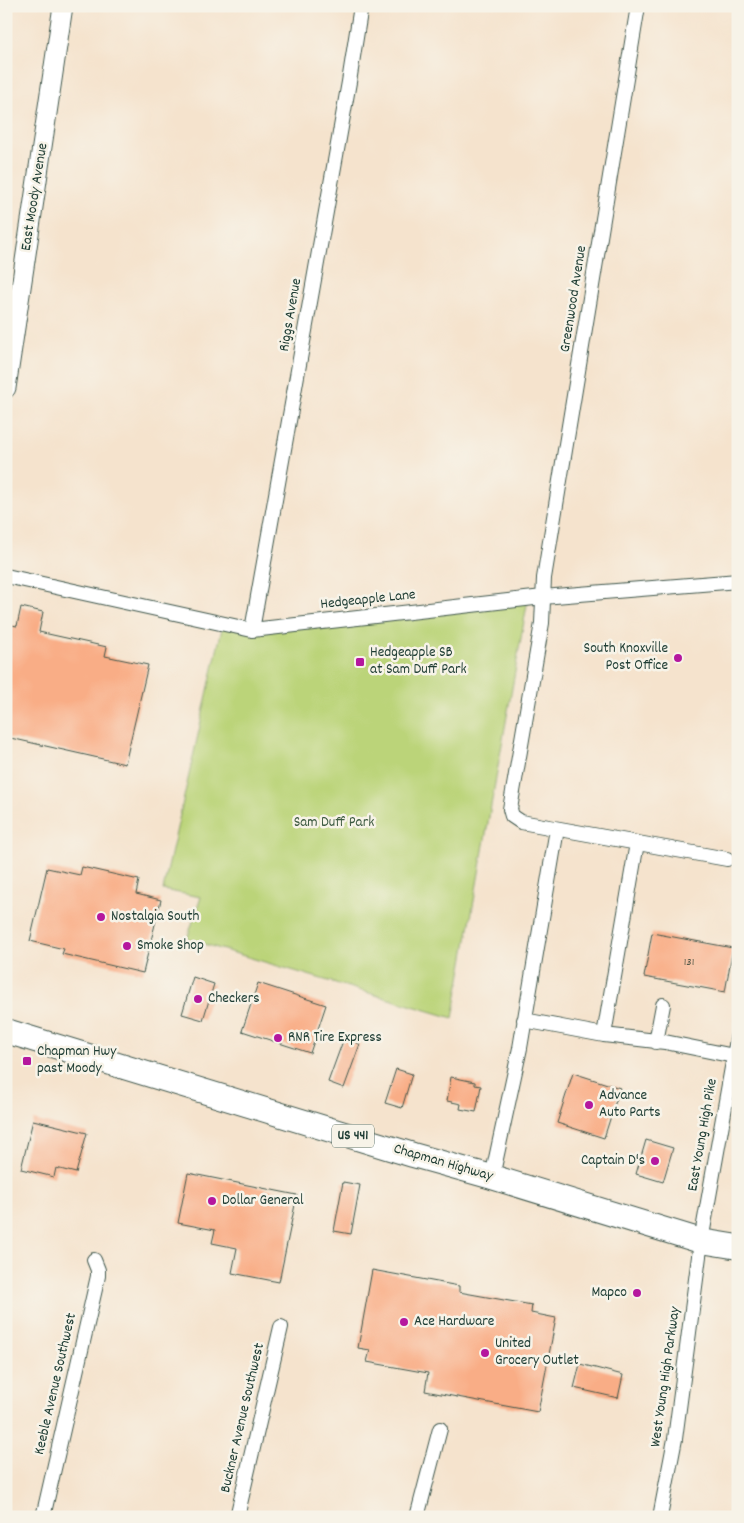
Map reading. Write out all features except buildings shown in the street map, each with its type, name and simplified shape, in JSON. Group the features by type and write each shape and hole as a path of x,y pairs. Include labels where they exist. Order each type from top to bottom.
{"highway":[{"name":"Chapman Highway","path":"6,1031 375,1142 413,1156 492,1177 701,1241 738,1247"}],"main road":[{"name":"East Moody Avenue","path":"6,388 63,6"}],"street":[{"name":"Riggs Avenue","path":"252,630 361,6"},
{"name":"Greenwood Avenue","path":"557,829 521,822 512,816 510,809 542,623 544,578 638,6"},
{"name":"Hedgeapple Lane","path":"6,576 252,630 543,597 738,581"},
{"path":"492,1177 524,1020 557,829 728,859"},
{"path":"604,1035 637,843"},
{"path":"656,1042 663,1005"},
{"path":"524,1020 734,1056"},
{"name":"East Young High Pike","path":"701,1241 738,1034"},
{"name":"West Young High Parkway","path":"660,1517 675,1439 701,1241"},
{"name":"Keeble Avenue Southwest","path":"43,1517 98,1276 94,1260"},
{"name":"Buckner Avenue Southwest","path":"237,1517 281,1327"},
{"path":"417,1517 440,1429"}],"green space":[{"name":"Sam Duff Park","path":"528,599 453,1018 187,939 201,897 163,890 223,624 252,630"}],"place":[{"name":"South Knoxville Post Office","path":"678,658"},
{"name":"Hedgeapple SB at Sam Duff Park","path":"360,662"},
{"name":"Nostalgia South","path":"101,917"},
{"name":"Smoke Shop","path":"127,946"},
{"name":"Checkers","path":"198,999"},
{"name":"RNR Tire Express","path":"278,1038"},
{"name":"Chapman Hwy past Moody","path":"27,1061"},
{"name":"Advance Auto Parts","path":"589,1105"},
{"name":"Captain D's","path":"655,1161"},
{"name":"Dollar General","path":"212,1201"},
{"name":"Mapco","path":"637,1293"},
{"name":"Ace Hardware","path":"404,1322"},
{"name":"United Grocery Outlet","path":"485,1353"}]}
